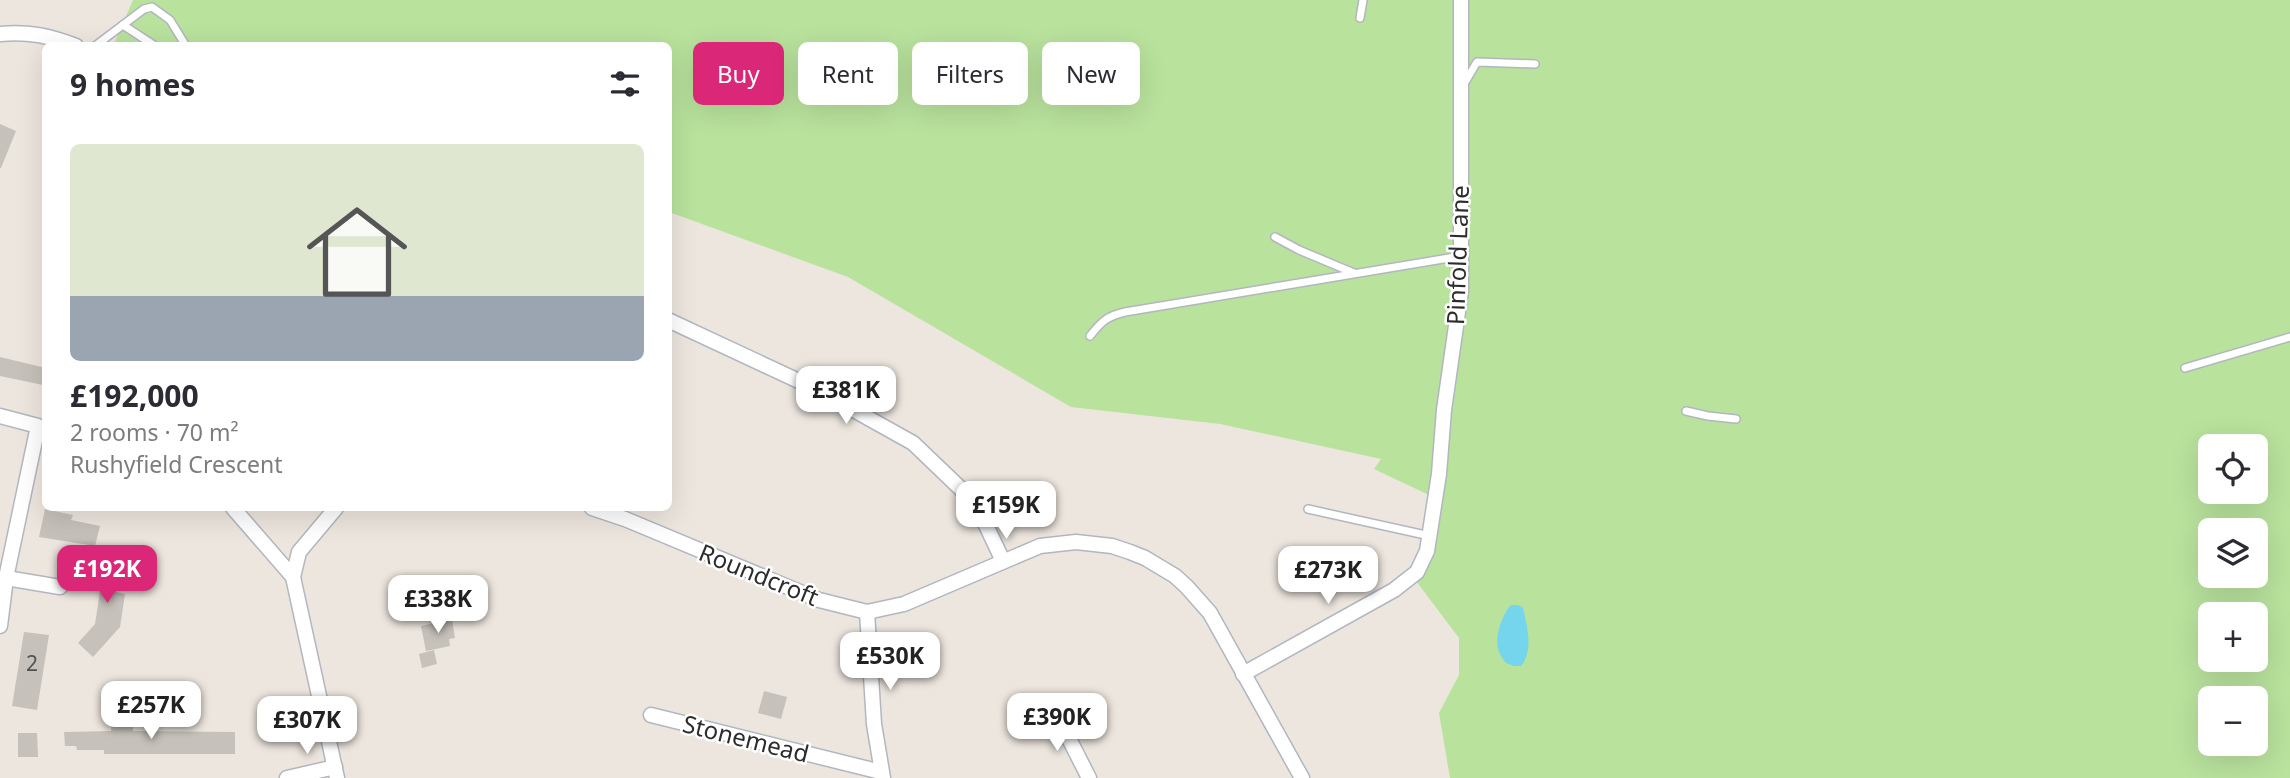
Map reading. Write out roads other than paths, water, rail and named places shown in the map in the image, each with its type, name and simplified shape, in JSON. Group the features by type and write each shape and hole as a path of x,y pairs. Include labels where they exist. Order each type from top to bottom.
{"street":[{"name":"Pinfold Lane","path":"1243,674 1394,590 1417,572 1427,551 1461,291 1461,0"},
{"path":"0,34 20,32 51,36 66,42"},
{"path":"672,322 818,390 913,443 961,489 985,523 1003,561"},
{"path":"0,416 38,426 6,578 0,626"},
{"path":"236,511 293,578"},
{"path":"287,778 336,773 293,578 299,552 312,533 334,511"},
{"name":"Roundcroft","path":"601,511 819,600 867,612 904,604 1040,546 1076,542 1112,546 1146,558 1174,576 1210,613 1302,778"},
{"path":"6,578 60,587"},
{"path":"867,612 874,724 882,775"},
{"path":"1055,711 1089,778"},
{"name":"Stonemead","path":"651,715 882,775"}],"lane":[{"path":"1360,19 1363,0"},
{"path":"100,42 144,9 152,7 170,20 184,42"},
{"path":"122,25 149,42"},
{"path":"1460,86 1465,83 1477,62 1535,64"},
{"path":"1275,237 1298,250 1355,273"},
{"path":"1090,336 1102,320 1111,315 1461,256"},
{"path":"2185,368 2290,337"},
{"path":"1686,411 1736,419"},
{"path":"1308,509 1431,536"}],"water":[{"path":"1511,605 1523,608 1528,630 1527,653 1521,666 1506,663 1498,648 1500,625"}]}
